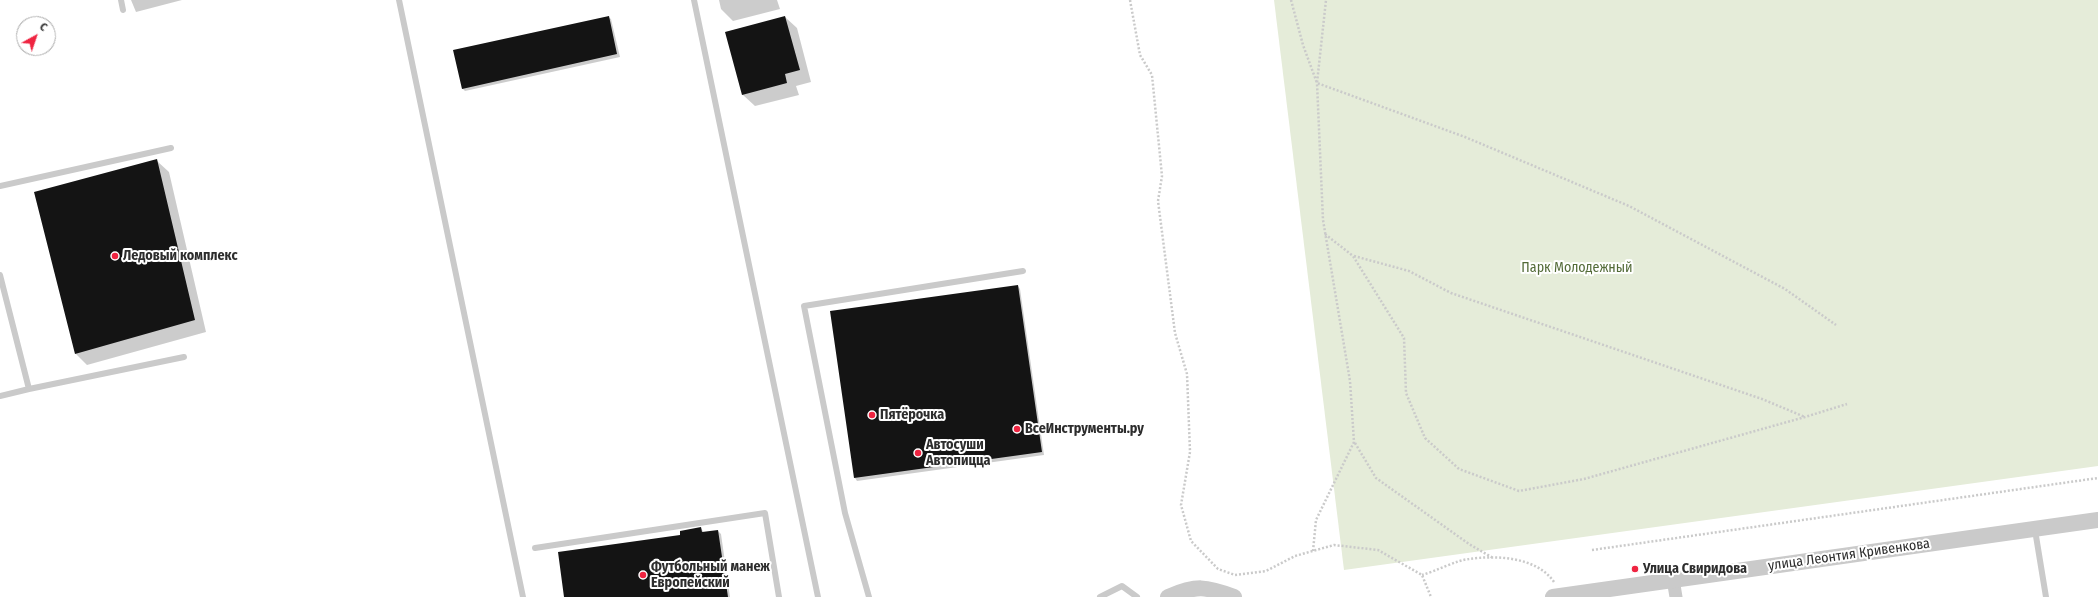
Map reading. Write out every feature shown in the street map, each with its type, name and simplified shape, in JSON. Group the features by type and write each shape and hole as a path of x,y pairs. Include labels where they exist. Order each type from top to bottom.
{"street":[{"name":"улица Леонтия Кривенкова","path":"1558,596 2098,520"},
{"path":"1673,580 1676,597"},
{"path":"1168,597 1187,589 1212,588 1234,597"}],"lane":[{"path":"121,0 123,10"},
{"path":"399,0 524,597"},
{"path":"694,0 818,597"},
{"path":"0,186 171,148"},
{"path":"868,597 845,513 804,306 1023,270"},
{"path":"0,275 29,389"},
{"path":"0,396 184,357"},
{"path":"535,548 765,513 779,597"},
{"path":"2034,529 2046,597"},
{"path":"1100,597 1122,586 1137,597"}],"path":[{"path":"1130,0 1140,55 1152,75 1162,176 1158,201 1175,333 1187,374 1190,452 1181,505 1191,541 1218,569 1235,575 1266,571 1295,556 1334,545 1378,550 1422,575 1431,597"},
{"path":"1291,0 1303,45 1317,84"},
{"path":"1326,0 1317,84 1323,220 1350,381 1354,442 1376,478 1469,544 1493,558"},
{"path":"1317,84 1465,137 1629,206 1785,289 1836,325"},
{"path":"1325,234 1353,256 1404,338 1406,393 1425,438 1459,470 1519,491 1584,479 1847,404"},
{"path":"1353,256 1409,271 1451,293 1762,399 1805,417"},
{"path":"1313,551 1316,520 1354,442"},
{"path":"1592,550 2098,478"},
{"path":"1422,575 1468,559 1519,559 1548,573 1558,596"}],"green space":[{"name":"Парк Молодежный","path":"1274,0 2098,0 2098,466 1344,570"}],"building":[{"path":"609,16 617,54 462,89 453,50"},
{"path":"785,16 800,70 785,74 787,83 742,95 725,32"},
{"name":"Ледовый комплекс","path":"157,159 195,320 75,354 34,192"},
{"path":"1018,285 1042,452 854,478 830,311"},
{"name":"Футбольный манеж Европейский","path":"701,527 702,532 718,530 728,597 564,597 558,552 680,535 680,531"}],"place":[{"name":"Ледовый комплекс","path":"115,256"},
{"name":"Пятёрочка","path":"872,415"},
{"name":"ВсеИнструменты.ру","path":"1017,429"},
{"name":"Автосуши Автопицца","path":"918,453"},
{"name":"Улица Свиридова","path":"1635,569"},
{"name":"Футбольный манеж Европейский","path":"643,575"}]}
